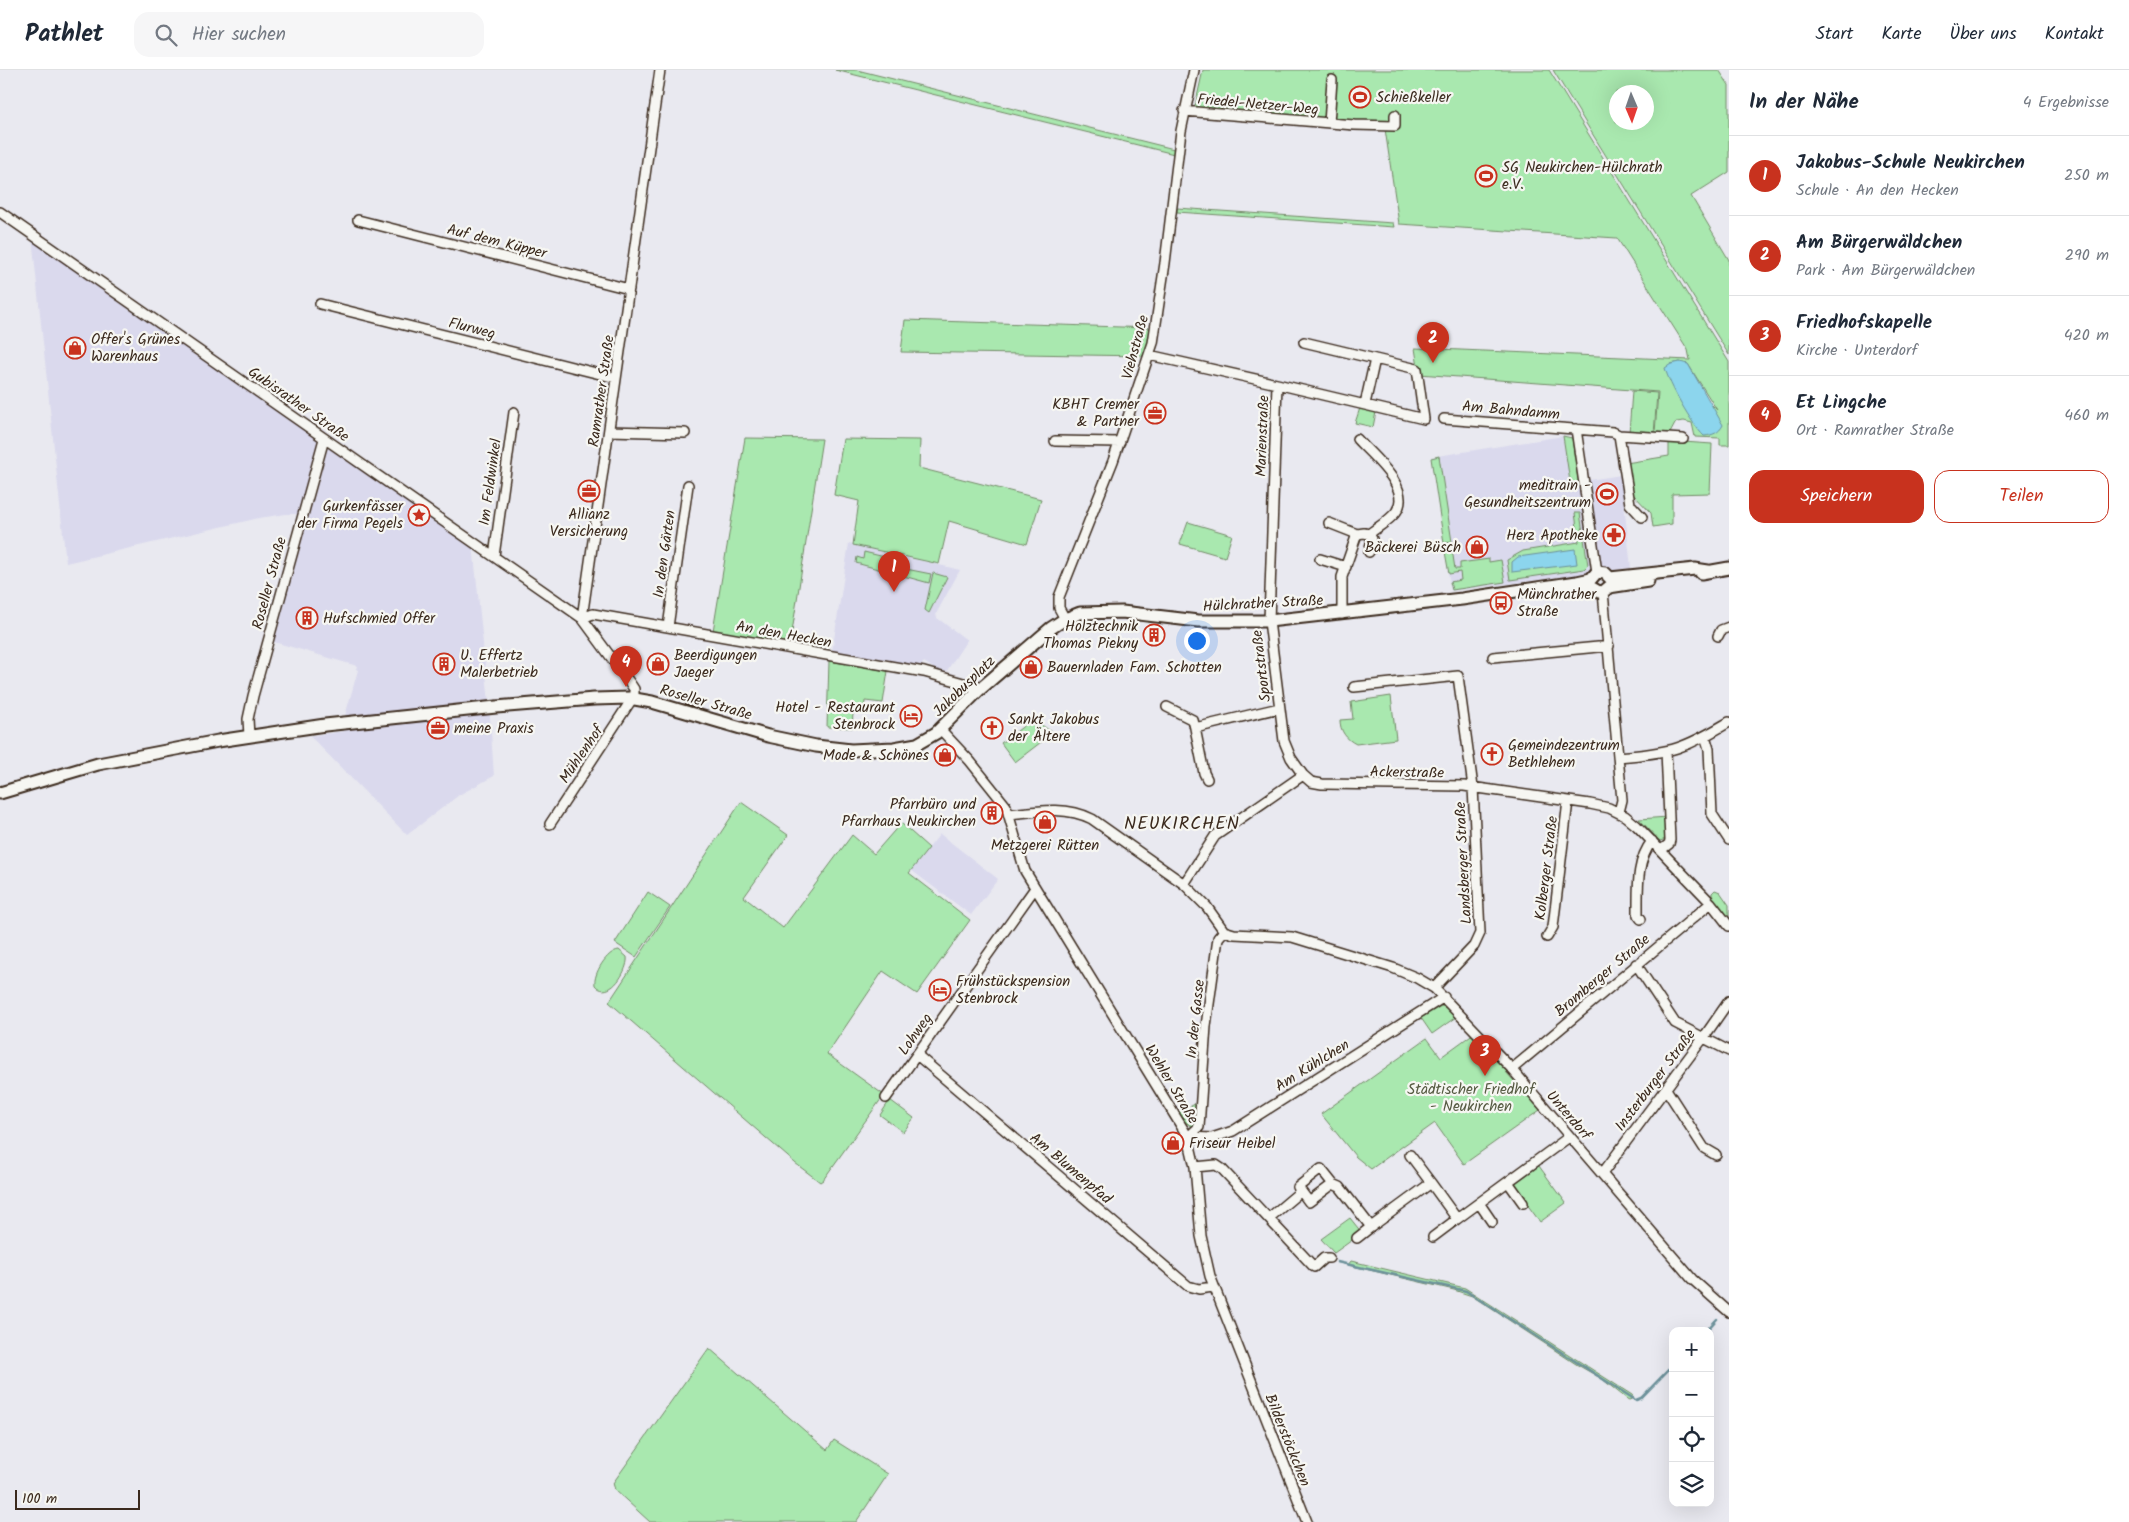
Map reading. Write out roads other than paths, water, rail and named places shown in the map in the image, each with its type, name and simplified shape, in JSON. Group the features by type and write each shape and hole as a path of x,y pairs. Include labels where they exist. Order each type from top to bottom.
{"street":[{"name":"Ramrather Straße","path":"582,618 660,70"},
{"name":"Viehstraße","path":"1065,619 1059,608 1059,599 1120,442 1156,331 1184,111 1194,70"},
{"name":"Friedel-Netzer-Weg","path":"1329,124 1332,80"},
{"name":"Friedel-Netzer-Weg","path":"1184,111 1329,124 1395,126 1395,116"},
{"name":"Gubisrather Straße","path":"0,212 582,618"},
{"name":"Auf dem Küpper","path":"358,220 629,289"},
{"name":"Flurweg","path":"320,304 616,378"},
{"path":"1277,384 1424,419 1417,369 1304,342"},
{"name":"Marienstraße","path":"1149,354 1277,384 1269,621"},
{"path":"1364,404 1375,359"},
{"name":"Im Feldwinkel","path":"494,556 514,412"},
{"name":"Am Bahndamm","path":"1444,419 1683,439"},
{"name":"Am Bahndamm","path":"1576,429 1600,582"},
{"path":"609,431 684,433"},
{"path":"1619,435 1630,504 1642,517"},
{"name":"Roseller Straße","path":"249,736 248,719 251,704 324,439"},
{"path":"1329,523 1357,534 1369,534 1396,513 1400,503 1400,493 1396,482 1357,439"},
{"path":"1056,441 1120,442"},
{"name":"In den Gärten","path":"668,627 688,485"},
{"path":"1342,614 1342,577 1357,534"},
{"path":"1369,534 1372,539 1369,552"},
{"path":"1320,559 1346,567"},
{"name":"Hülchrather Straße","path":"1065,619 1080,613 1104,611 1198,621 1269,621 1484,599 1695,569 1708,571 1729,568"},
{"path":"1600,582 1609,646 1619,756 1622,800 1619,812"},
{"name":"An den Hecken","path":"582,618 593,614 924,672 967,684 979,690"},
{"path":"582,618 631,685 634,690 634,699"},
{"name":"Jakobusplatz","path":"1015,838 1010,814 1004,803 941,730 979,690 1044,634 1065,619"},
{"name":"Sportstraße","path":"1269,621 1279,708 1286,747 1302,775"},
{"path":"1718,636 1721,630 1729,627"},
{"path":"1493,658 1609,646"},
{"name":"Landsberger Straße","path":"1354,687 1458,676 1473,787 1480,937 1474,946 1434,988"},
{"name":"Roseller Straße","path":"0,793 104,763 249,736 325,725 594,699 634,699 659,704 775,738 829,748 866,750 904,747 923,741 941,730"},
{"name":"Mühlenhof","path":"550,824 634,699"},
{"path":"1167,706 1193,720 1204,773 1207,779"},
{"name":"Sportstraße","path":"1195,728 1279,708"},
{"path":"1619,756 1666,751 1705,736 1729,722"},
{"path":"1705,736 1709,748 1712,814 1729,840"},
{"path":"1661,850 1669,844 1670,840 1666,751"},
{"path":"1184,884 1215,836 1302,775"},
{"name":"Ackerstraße","path":"1302,775 1311,782 1319,784 1473,787 1599,806 1619,812 1637,826 1711,903"},
{"name":"Kolberger Straße","path":"1547,937 1553,927 1568,801"},
{"path":"1010,814 1061,810 1080,813 1106,828 1184,884 1207,907 1224,931"},
{"name":"Wehler Straße","path":"1015,838 1022,864 1035,888 1188,1137 1195,1167 1201,1236 1213,1287 1245,1368"},
{"path":"1641,919 1638,915 1640,867 1644,852 1652,841"},
{"name":"Lohweg","path":"886,1098 1035,888"},
{"path":"1711,903 1729,926"},
{"name":"Bromberger Straße","path":"1512,1069 1711,903"},
{"name":"Unterdorf","path":"1224,931 1234,934 1274,934 1292,937 1393,968 1417,978 1434,988 1512,1069 1569,1138 1692,1279 1729,1312"},
{"name":"In der Gasse","path":"1188,1137 1199,1127 1206,1026 1218,938 1224,931"},
{"path":"1636,964 1673,1021 1729,1051"},
{"name":"Am Kühlchen","path":"1188,1137 1212,1138 1233,1131 1444,997"},
{"name":"Insterburger Straße","path":"1602,1174 1729,1001"},
{"name":"Am Blumenpfad","path":"917,1055 1188,1286 1196,1289 1213,1287"},
{"path":"1666,1089 1704,1148 1716,1156"},
{"path":"1433,1237 1569,1138"},
{"path":"1410,1155 1457,1219"},
{"path":"1195,1167 1213,1165 1220,1167 1314,1267 1324,1258 1329,1258"},
{"path":"1333,1184 1309,1202 1298,1187 1321,1169 1333,1184 1340,1187 1371,1227"},
{"path":"1508,1182 1523,1203"},
{"path":"1357,1238 1430,1184"},
{"path":"1269,1218 1301,1192"},
{"path":"1479,1203 1492,1222"},
{"name":"Bilderstöckchen","path":"1245,1368 1307,1522"}],"water":[{"path":"1680,362 1688,364 1723,425 1715,433 1704,436 1699,431 1676,394 1665,368"},
{"path":"1575,549 1577,564 1512,572 1512,562 1518,557"}],"waterway":[{"path":"1337,1262 1466,1291 1634,1399"},
{"path":"1710,1327 1717,1319"},
{"path":"1636,1400 1641,1398 1669,1369"}],"place":[{"name":"Schießkeller","path":"1360,97"},
{"name":"SG Neukirchen-Hülchrath e.V.","path":"1486,176"},
{"name":"Offer's Grünes Warenhaus","path":"75,348"},
{"name":"Am Bürgerwäldchen","path":"1433,363"},
{"name":"KBHT Cremer & Partner","path":"1155,413"},
{"name":"Allianz Versicherung","path":"589,491"},
{"name":"meditrain - Gesundheitszentrum","path":"1607,494"},
{"name":"Gurkenfässer der Firma Pegels","path":"419,515"},
{"name":"Herz Apotheke","path":"1614,535"},
{"name":"Bäckerei Büsch","path":"1477,547"},
{"name":"Jakobus-Schule Neukirchen","path":"894,592"},
{"name":"Münchrather Straße","path":"1501,603"},
{"name":"Hufschmied Offer","path":"307,618"},
{"name":"Holztechnik Thomas Piekny","path":"1154,635"},
{"name":"U. Effertz Malerbetrieb","path":"444,664"},
{"name":"Beerdigungen Jaeger","path":"658,664"},
{"name":"Bauernladen Fam. Schotten","path":"1031,667"},
{"name":"Et Lingche","path":"626,687"},
{"name":"Hotel - Restaurant Stenbrock","path":"911,716"},
{"name":"meine Praxis","path":"438,728"},
{"name":"Sankt Jakobus der Ältere","path":"992,728"},
{"name":"Gemeindezentrum Bethlehem","path":"1492,754"},
{"name":"Mode & Schönes","path":"945,755"},
{"name":"Pfarrbüro und Pfarrhaus Neukirchen","path":"992,813"},
{"name":"Metzgerei Rütten","path":"1045,822"},
{"name":"Frühstückspension Stenbrock","path":"940,990"},
{"name":"Friedhofskapelle","path":"1485,1076"},
{"name":"Friseur Heibel","path":"1173,1143"}],"district":[{"name":"NEUKIRCHEN","path":"1182,823"}],"park label":[{"name":"Städtischer Friedhof - Neukirchen","path":"1471,1098"}]}
